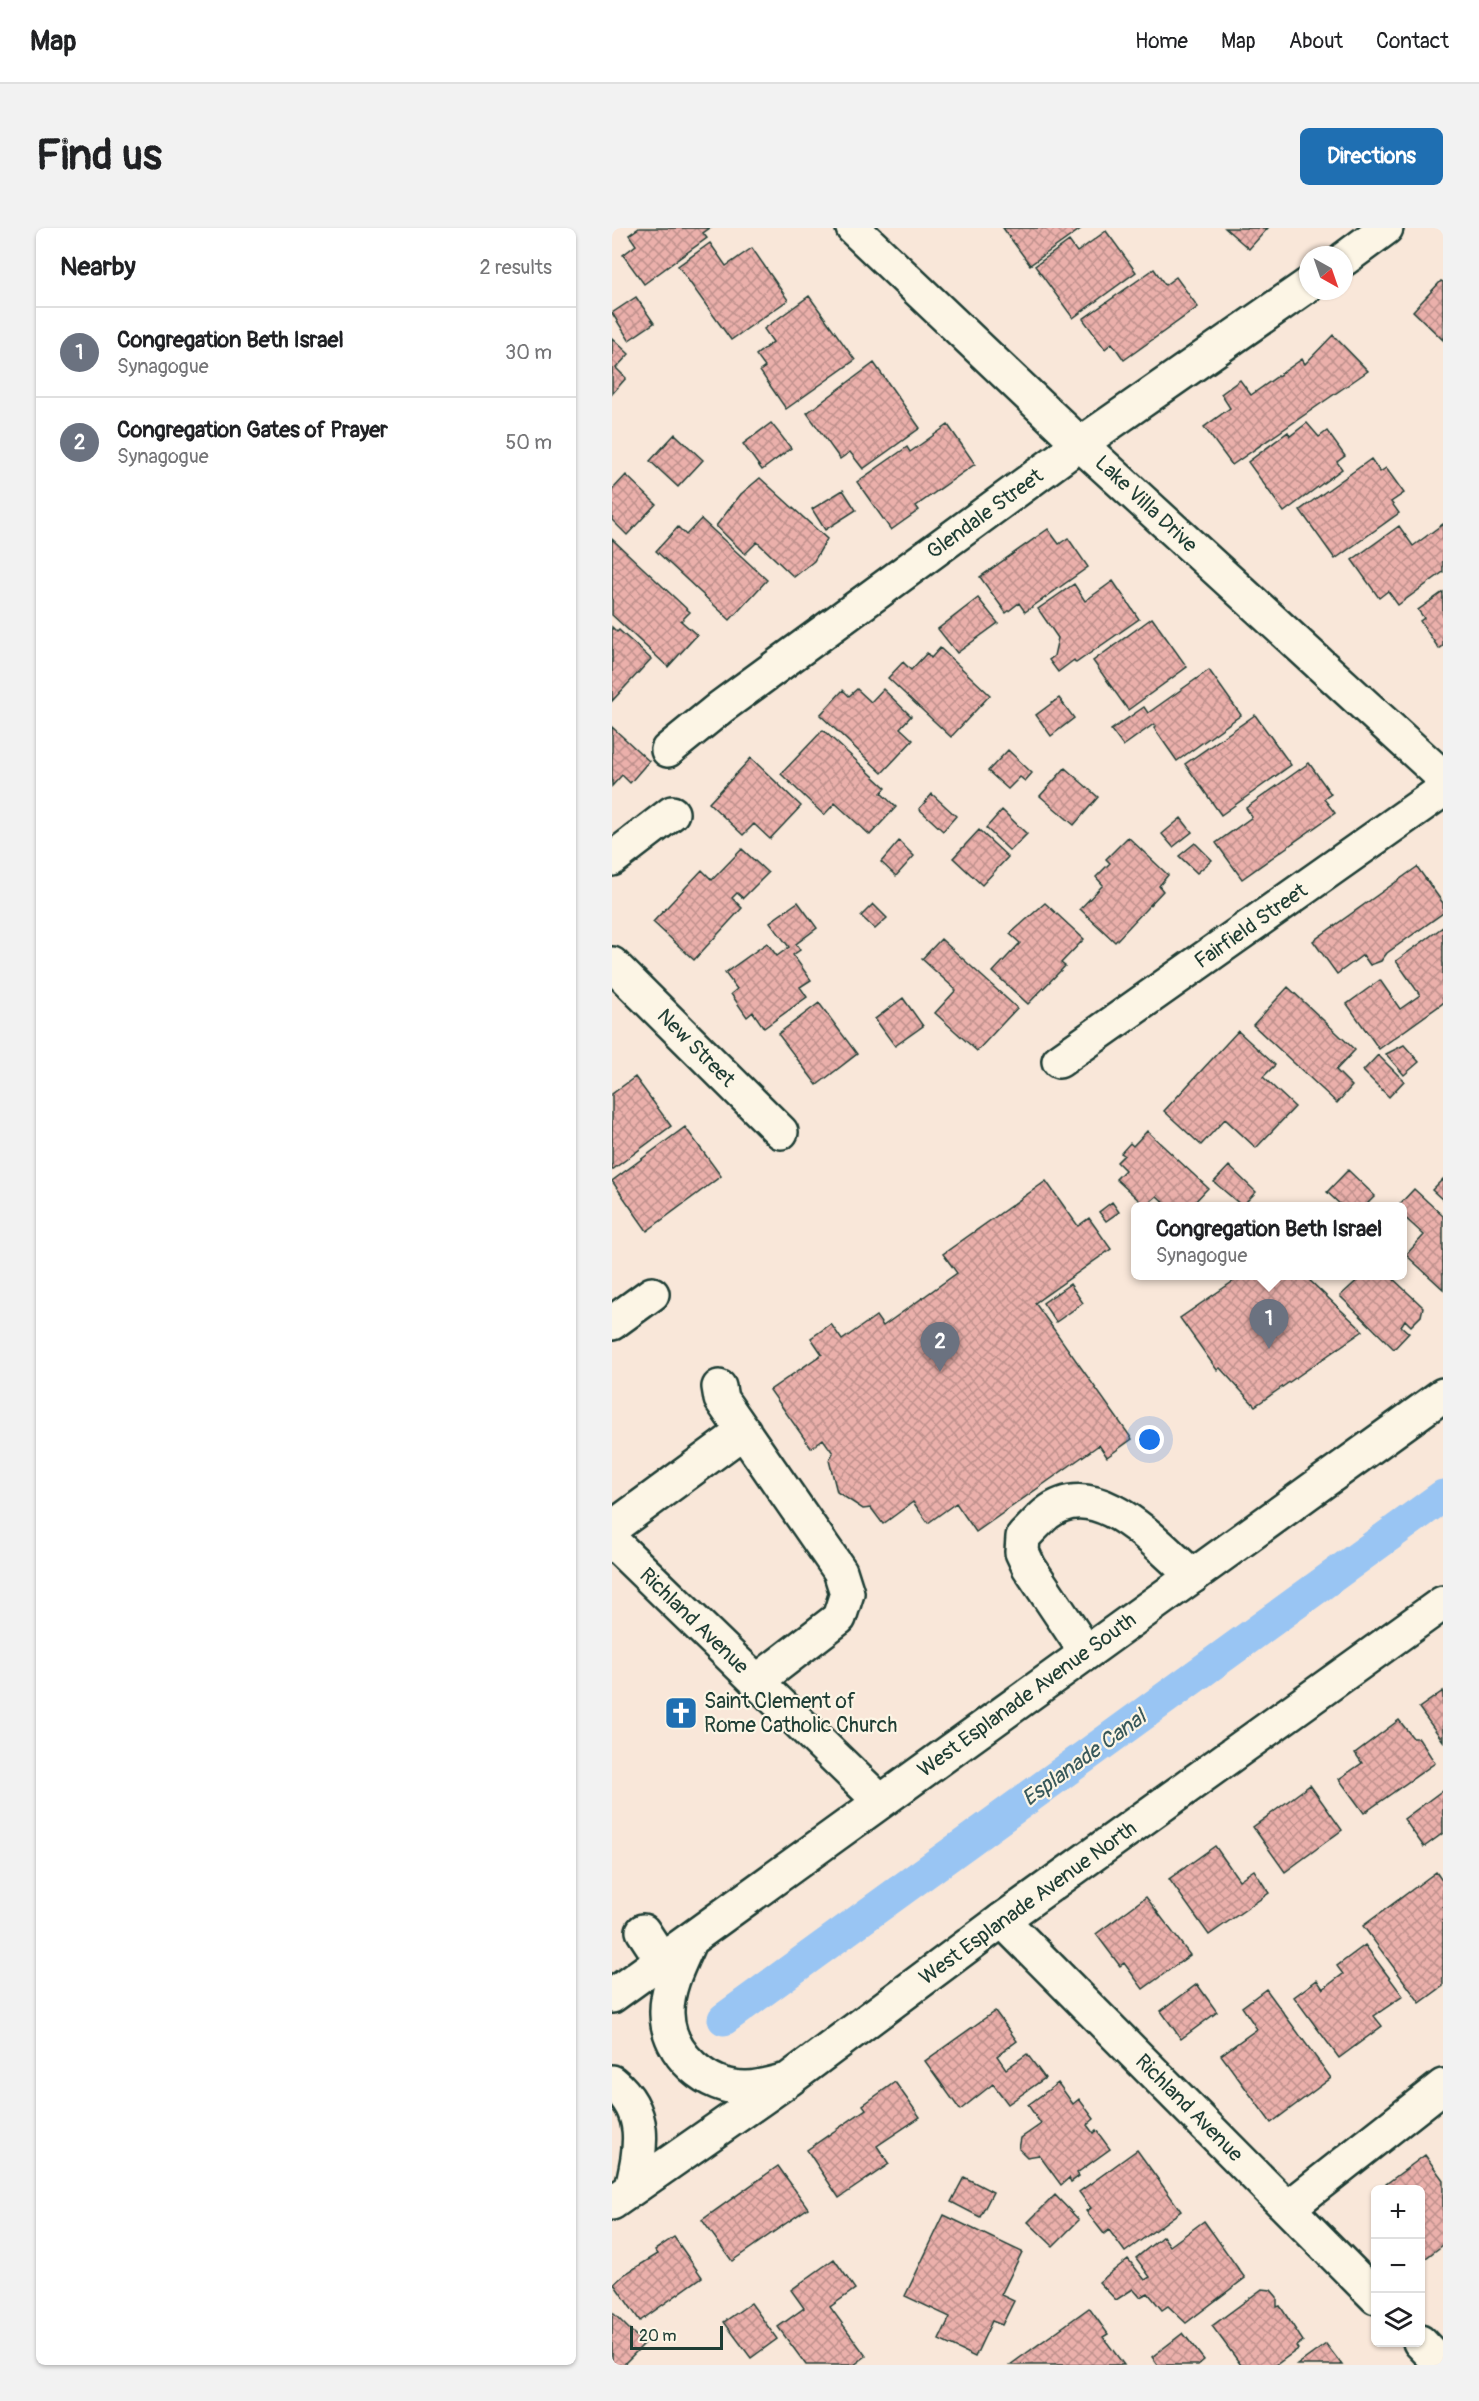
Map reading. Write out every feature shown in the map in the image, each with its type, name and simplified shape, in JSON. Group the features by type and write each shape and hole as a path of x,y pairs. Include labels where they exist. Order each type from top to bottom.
{"street":[{"name":"Lake Villa Drive","path":"853,228 1080,444 1443,777"},
{"path":"1353,252 1386,228"},
{"name":"Glendale Street","path":"668,750 721,707 1080,444 1299,291"},
{"name":"Fairfield Street","path":"1059,1061 1443,790"},
{"path":"612,859 672,813"},
{"name":"New Street","path":"612,964 781,1131"},
{"path":"612,1323 652,1294"},
{"path":"719,1387 721,1399 840,1571 847,1593 839,1618 756,1682"},
{"name":"West Esplanade Avenue South","path":"612,1996 1443,1395"},
{"path":"612,1528 744,1431"},
{"path":"1086,1652 1029,1567 1022,1552 1023,1537 1047,1513 1069,1502 1091,1501 1121,1514 1192,1576"},
{"name":"Richland Avenue","path":"612,1541 880,1801"},
{"name":"West Esplanade Avenue North","path":"622,2195 788,2080 1002,1920 1443,1603"},
{"name":"Richland Avenue","path":"1002,1920 1372,2293"},
{"path":"643,1931 662,1960"},
{"path":"690,1940 673,1978 667,2014 673,2042 694,2070 715,2081 746,2089 788,2080"},
{"path":"612,2082 625,2092 637,2115 641,2145 622,2195"},
{"path":"1288,2208 1443,2086"},
{"path":"1424,2347 1442,2365"}],"building":[{"path":"639,228 710,228 703,233 707,238 644,284 623,255 636,245 629,235"},
{"path":"1003,228 1082,228 1030,265"},
{"path":"1225,228 1268,228 1249,249"},
{"path":"1106,231 1136,272 1073,318 1035,266 1069,241 1077,252"},
{"path":"710,243 726,266 752,248 788,300 731,340 678,266"},
{"path":"1154,269 1165,285 1176,277 1198,307 1124,360 1112,343 1105,349 1083,319"},
{"path":"1441,281 1443,282 1443,340 1413,311"},
{"path":"809,296 855,360 786,409 760,371 765,367 756,355 773,342 764,329"},
{"path":"636,297 654,323 629,340 612,313"},
{"path":"1333,335 1368,371 1232,465 1204,427 1230,408 1221,394 1240,380 1251,395 1302,359 1305,364"},
{"path":"612,338 629,354 616,368 626,378 612,394"},
{"path":"874,363 920,428 863,469 850,452 840,459 807,413"},
{"path":"771,423 791,448 762,470 743,444"},
{"path":"1307,423 1319,437 1327,431 1345,456 1337,462 1342,469 1284,512 1248,462 1288,432 1290,436"},
{"path":"948,425 975,464 916,506 919,510 891,530 857,482 907,447 910,452"},
{"path":"675,434 703,460 678,487 650,461"},
{"path":"1371,459 1380,472 1386,468 1404,493 1391,502 1399,513 1335,559 1300,510"},
{"path":"626,475 656,504 627,535 612,520 612,490"},
{"path":"760,478 827,539 814,561 794,577 757,542 745,554 716,526 741,494"},
{"path":"843,490 856,510 825,530 812,509"},
{"path":"701,519 767,580 730,620 656,551 678,527 686,535"},
{"path":"1443,524 1443,572 1398,605 1388,591 1379,598 1352,560 1399,526 1413,546"},
{"path":"1048,529 1059,544 1068,538 1088,567 1025,612 1019,603 1006,613 980,577"},
{"path":"612,539 690,612 681,621 697,635 668,667 612,615"},
{"path":"1113,581 1139,619 1076,663 1074,660 1058,672 1049,660 1054,656 1058,638 1038,609 1074,584 1085,601"},
{"path":"1443,592 1443,646 1439,649 1420,621 1424,618 1418,610"},
{"path":"978,598 998,623 957,653 938,629"},
{"path":"1152,618 1187,667 1128,710 1093,661"},
{"path":"612,627 617,632 619,630 651,659 612,701"},
{"path":"940,648 990,695 951,737 888,678 903,662 911,670 927,653 931,658"},
{"path":"1209,670 1241,715 1177,761 1154,728 1156,726 1154,724 1123,746 1111,730 1144,707 1148,713"},
{"path":"857,689 871,702 883,689 911,716 900,728 913,740 882,773 820,715 843,690 849,696"},
{"path":"1059,698 1074,718 1051,736 1036,715"},
{"path":"1255,715 1291,765 1221,815 1185,764"},
{"path":"612,727 649,761 630,783 622,775 612,786"},
{"path":"823,730 886,788 881,793 896,807 870,835 835,803 824,815 781,774"},
{"path":"1008,750 1032,773 1025,781 1020,777 1008,789 988,771"},
{"path":"751,758 801,806 770,839 754,824 743,835 709,803"},
{"path":"1309,763 1331,794 1324,799 1335,813 1242,879 1216,843 1252,817 1246,808"},
{"path":"1065,768 1098,797 1074,825 1040,796"},
{"path":"932,794 956,816 943,831 919,809"},
{"path":"1002,810 1027,834 1010,851 986,828"},
{"path":"1181,818 1192,832 1173,847 1162,834"},
{"path":"979,830 1008,857 982,885 953,858"},
{"path":"1128,837 1168,875 1159,886 1163,891 1115,942 1080,909 1103,885 1096,877 1110,863 1106,859"},
{"path":"899,841 914,856 896,876 881,862"},
{"path":"1195,843 1212,860 1197,873 1179,856"},
{"path":"742,849 768,873 743,898 737,893 732,898 742,908 694,960 653,922 702,870 712,880"},
{"path":"1417,867 1443,903 1443,913 1387,953 1381,961 1370,965 1363,955 1337,974 1313,941"},
{"path":"798,902 817,928 796,944 800,950 793,955 811,980 800,987 807,997 764,1028 753,1012 747,1017 731,994 737,989 725,973 767,943 777,956 789,947 770,922"},
{"path":"1045,903 1084,939 1061,963 1065,966 1028,1004 993,972 1020,943 1010,934"},
{"path":"873,904 887,918 875,929 861,916"},
{"path":"1443,927 1443,1003 1379,1049 1347,1004 1380,980 1400,1009 1420,995 1396,961"},
{"path":"941,939 1017,1008 977,1051 935,1013 956,990 922,959"},
{"path":"1288,987 1355,1050 1336,1070 1352,1086 1337,1103 1253,1025"},
{"path":"903,998 923,1026 895,1046 875,1019"},
{"path":"819,1003 857,1054 817,1085 778,1034"},
{"path":"1238,1031 1275,1065 1263,1077 1295,1107 1256,1148 1225,1119 1201,1145 1164,1111"},
{"path":"1404,1045 1419,1062 1404,1075 1386,1054"},
{"path":"1378,1055 1404,1081 1389,1097 1363,1071"},
{"path":"635,1077 671,1126 612,1170 612,1094"},
{"path":"685,1127 721,1176 647,1231 612,1181"},
{"path":"1147,1131 1208,1188 1195,1202 1164,1202 1157,1196 1150,1202 1141,1202 1116,1179 1125,1170 1117,1162 1124,1155 1121,1153 1130,1143 1133,1146"},
{"path":"1229,1166 1256,1192 1246,1202 1237,1202 1214,1182"},
{"path":"1348,1170 1375,1196 1369,1202 1338,1202 1327,1192"},
{"path":"1443,1179 1443,1200 1432,1190"},
{"path":"1046,1181 1078,1226 1089,1218 1111,1249 1035,1303 1132,1439 1107,1457 1099,1445 976,1532 956,1503 928,1523 913,1502 883,1524 871,1508 863,1509 837,1492 829,1460 833,1453 823,1439 811,1448 770,1390 822,1354 811,1338 831,1324 842,1340 876,1316 883,1326 957,1273 943,1254"},
{"path":"1414,1189 1443,1216 1443,1289 1407,1256 1424,1235 1407,1220 1407,1202 1402,1202"},
{"path":"1112,1202 1119,1212 1106,1221 1099,1212"},
{"path":"1235,1280 1273,1280 1275,1283 1280,1280 1309,1280 1363,1331 1255,1406 1220,1368 1217,1370 1180,1318"},
{"path":"1358,1280 1394,1280 1423,1307 1421,1316 1411,1326 1405,1320 1401,1326 1409,1333 1394,1349 1340,1296"},
{"path":"1070,1284 1083,1303 1056,1322 1043,1303"},
{"path":"1443,1691 1443,1741 1419,1708"},
{"path":"1399,1720 1413,1738 1419,1738 1435,1763 1364,1813 1339,1779 1362,1763 1355,1753"},
{"path":"1310,1785 1342,1830 1285,1872 1253,1827"},
{"path":"1443,1790 1443,1833 1424,1847 1404,1819"},
{"path":"1215,1846 1239,1880 1254,1870 1269,1893 1209,1935 1169,1879"},
{"path":"1436,1872 1443,1882 1443,1986 1420,2003 1363,1926"},
{"path":"1146,1897 1190,1955 1143,1989 1124,1963 1120,1966 1096,1934"},
{"path":"1365,1945 1403,1996 1374,2016 1382,2026 1339,2058 1294,1997 1317,1980 1323,1989 1343,1974 1337,1966"},
{"path":"1197,1984 1217,2012 1181,2039 1161,2011"},
{"path":"1266,1989 1331,2078 1271,2123 1221,2055 1257,2029 1242,2007"},
{"path":"995,2011 1017,2041 997,2056 1006,2069 1027,2054 1045,2078 1008,2104 993,2084 960,2110 925,2061"},
{"path":"895,2082 920,2117 877,2146 889,2164 839,2198 807,2150 866,2109 863,2105"},
{"path":"1058,2083 1073,2104 1079,2099 1094,2119 1087,2125 1093,2133 1096,2130 1110,2149 1077,2173 1079,2176 1071,2182 1069,2178 1061,2185 1039,2155 1027,2157 1019,2149 1021,2138 1041,2124 1028,2105"},
{"path":"1137,2150 1181,2211 1125,2252 1109,2230 1104,2234 1086,2211 1091,2208 1079,2192"},
{"path":"1425,2155 1443,2180 1443,2245 1426,2258 1425,2185 1385,2185"},
{"path":"778,2166 808,2208 732,2261 702,2220"},
{"path":"964,2177 993,2192 980,2217 951,2202"},
{"path":"1055,2195 1079,2220 1053,2246 1028,2222"},
{"path":"944,2215 1022,2252 1001,2295 1014,2301 1002,2325 992,2321 975,2357 939,2340 950,2317 905,2296"},
{"path":"1204,2221 1245,2278 1186,2323 1168,2306 1162,2310 1148,2293 1140,2297 1133,2289 1116,2300 1099,2282 1128,2259 1145,2280 1150,2277 1136,2258 1163,2236 1170,2246"},
{"path":"674,2237 702,2277 640,2321 614,2284 625,2274 658,2254 655,2250"},
{"path":"834,2259 855,2289 830,2307 866,2356 854,2365 806,2365 778,2327 804,2308 791,2290"},
{"path":"1262,2289 1271,2290 1277,2297 1277,2307 1280,2306 1303,2341 1296,2346 1298,2349 1276,2365 1241,2365 1212,2326"},
{"path":"751,2303 777,2339 751,2358 724,2322"},
{"path":"1089,2308 1108,2334 1103,2337 1124,2365 1010,2365"},
{"path":"612,2312 644,2344 623,2365 612,2365"},
{"path":"1183,2333 1204,2360 1198,2365 1158,2365 1152,2357"},
{"path":"1326,2344 1342,2365 1297,2365"}],"waterway":[{"name":"Esplanade Canal","path":"724,2019 1443,1496"}],"place":[{"name":"Congregation Beth Israel","path":"1269,1349"},
{"name":"Congregation Gates of Prayer","path":"940,1372"},
{"name":"Saint Clement of Rome Catholic Church","path":"681,1713"}]}
